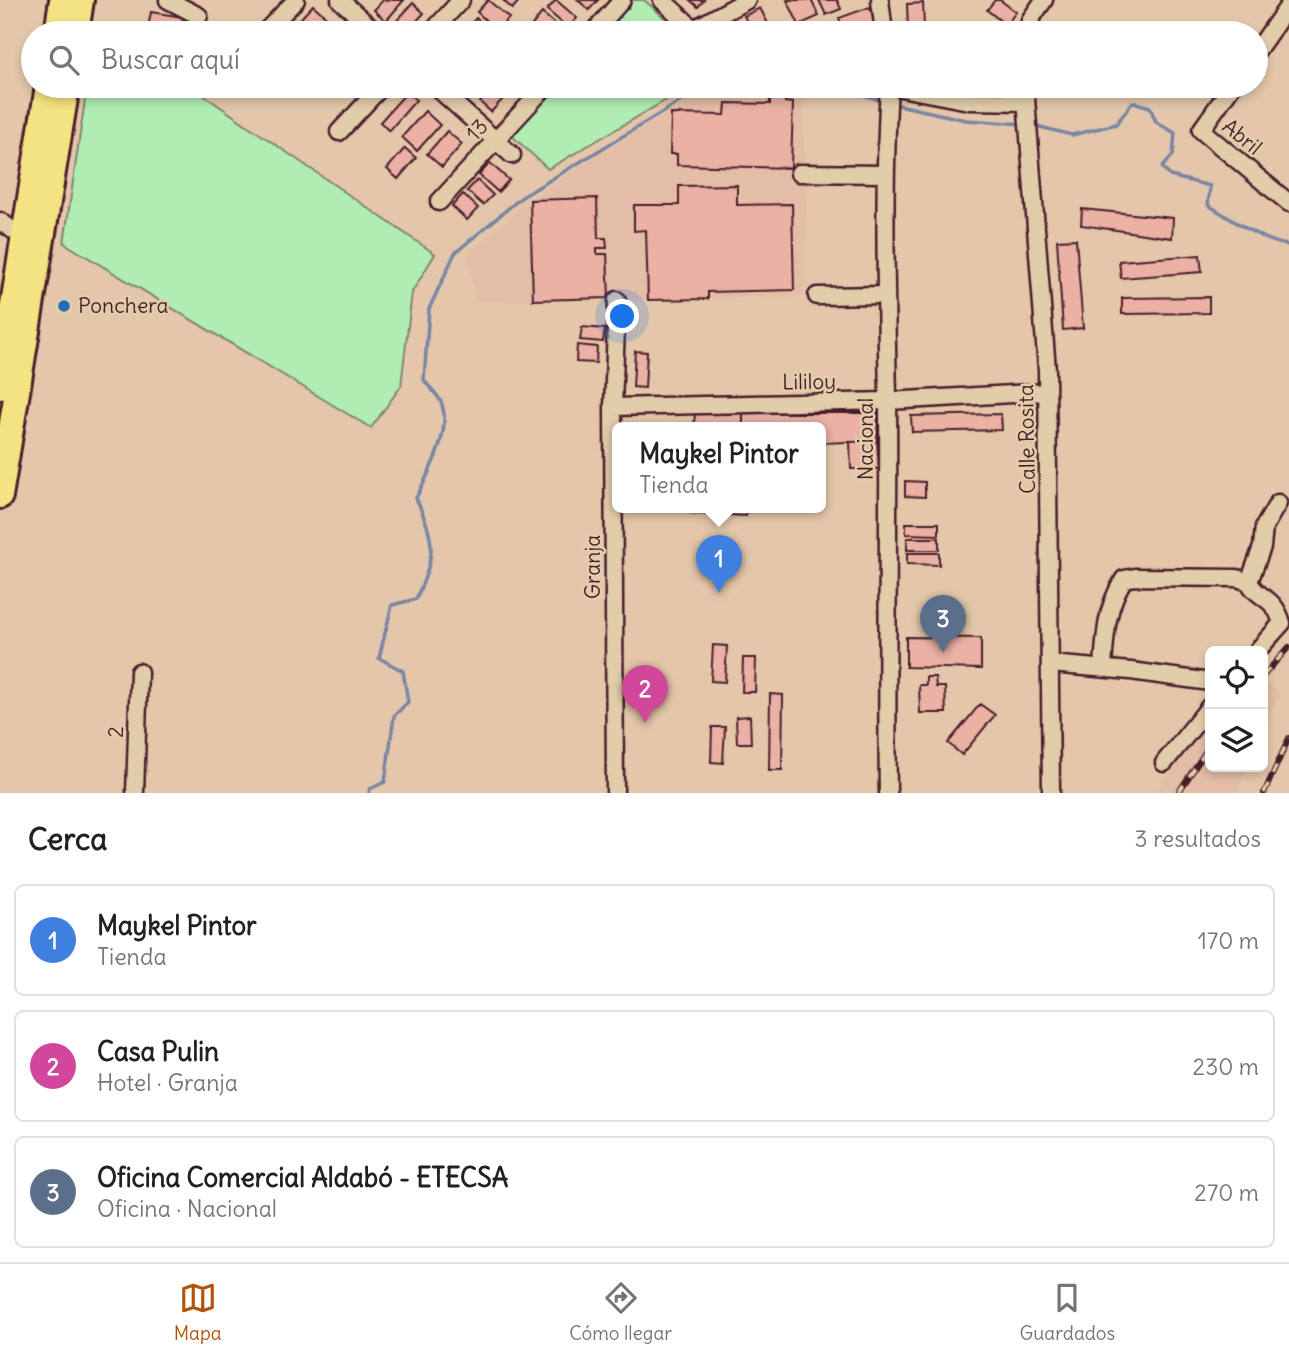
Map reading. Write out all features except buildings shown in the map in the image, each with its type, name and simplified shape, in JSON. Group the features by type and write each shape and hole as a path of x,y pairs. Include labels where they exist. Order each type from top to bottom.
{"highway":[{"path":"59,21 62,0"},
{"path":"78,21 81,0"},
{"path":"0,386 46,98"},
{"path":"0,496 65,98"}],"street":[{"path":"168,0 199,16"},
{"path":"276,21 296,0"},
{"path":"340,0 364,21"},
{"path":"442,21 461,0"},
{"path":"604,21 622,0"},
{"path":"662,0 685,21"},
{"path":"712,21 747,0"},
{"path":"880,0 883,21"},
{"path":"1031,21 1044,0"},
{"path":"1268,35 1289,5"},
{"path":"339,132 371,98"},
{"path":"448,98 512,155"},
{"name":"13","path":"439,202 534,98"},
{"name":"Nacional","path":"888,793 885,174 889,98"},
{"path":"950,98 970,101 1026,101"},
{"name":"Abril","path":"1223,98 1200,130 1289,202"},
{"name":"Calle Rosita","path":"1026,101 1047,392 1051,793"},
{"path":"799,173 885,174"},
{"path":"0,221 24,238"},
{"path":"817,296 885,295"},
{"name":"Granja","path":"613,422 617,300"},
{"name":"Lililoy","path":"613,407 888,401 1047,392"},
{"path":"1261,646 1282,623 1275,604 1252,589 1249,582 1262,547 1264,527 1278,503"},
{"name":"Granja","path":"614,513 615,793"},
{"path":"1103,668 1105,627 1117,590 1124,579 1237,578 1249,582"},
{"path":"1051,664 1205,681"},
{"name":"2","path":"135,793 139,672"},
{"path":"1164,763 1208,709"}],"shaded area":[{"path":"691,98 804,98 807,194 804,297 475,302 468,254 530,199"},
{"path":"1268,684 1280,692 1268,720"},
{"path":"1205,727 1205,772 1245,772 1236,793 1154,793"}],"green space":[{"path":"631,0 644,0 668,21 612,21"},
{"path":"85,98 208,98 435,254 412,292 401,386 371,428 64,243"},
{"path":"544,98 669,98 548,169 511,135"}],"waterway":[{"path":"369,793 370,789 385,782 394,716 408,702 403,671 379,658 392,605 416,599 430,559 430,538 416,498 438,451 444,413 440,399 424,380 429,309 455,253 522,197 686,98"},
{"path":"873,98 883,101"},
{"path":"1032,125 1072,135 1116,124 1133,102 1150,107 1156,122 1175,133 1173,155 1162,167 1170,176 1210,186 1208,205 1259,235 1289,245"},
{"path":"894,104 966,120 1024,124"}],"railway":[{"path":"1268,670 1289,647"},
{"path":"1264,793 1289,738"},
{"path":"1178,793 1205,752"}],"place":[{"name":"Ponchera","path":"64,306"},
{"name":"Maykel Pintor","path":"719,593"},
{"name":"Oficina Comercial Aldabó - ETECSA","path":"943,653"},
{"name":"Casa Pulin","path":"645,723"}]}
